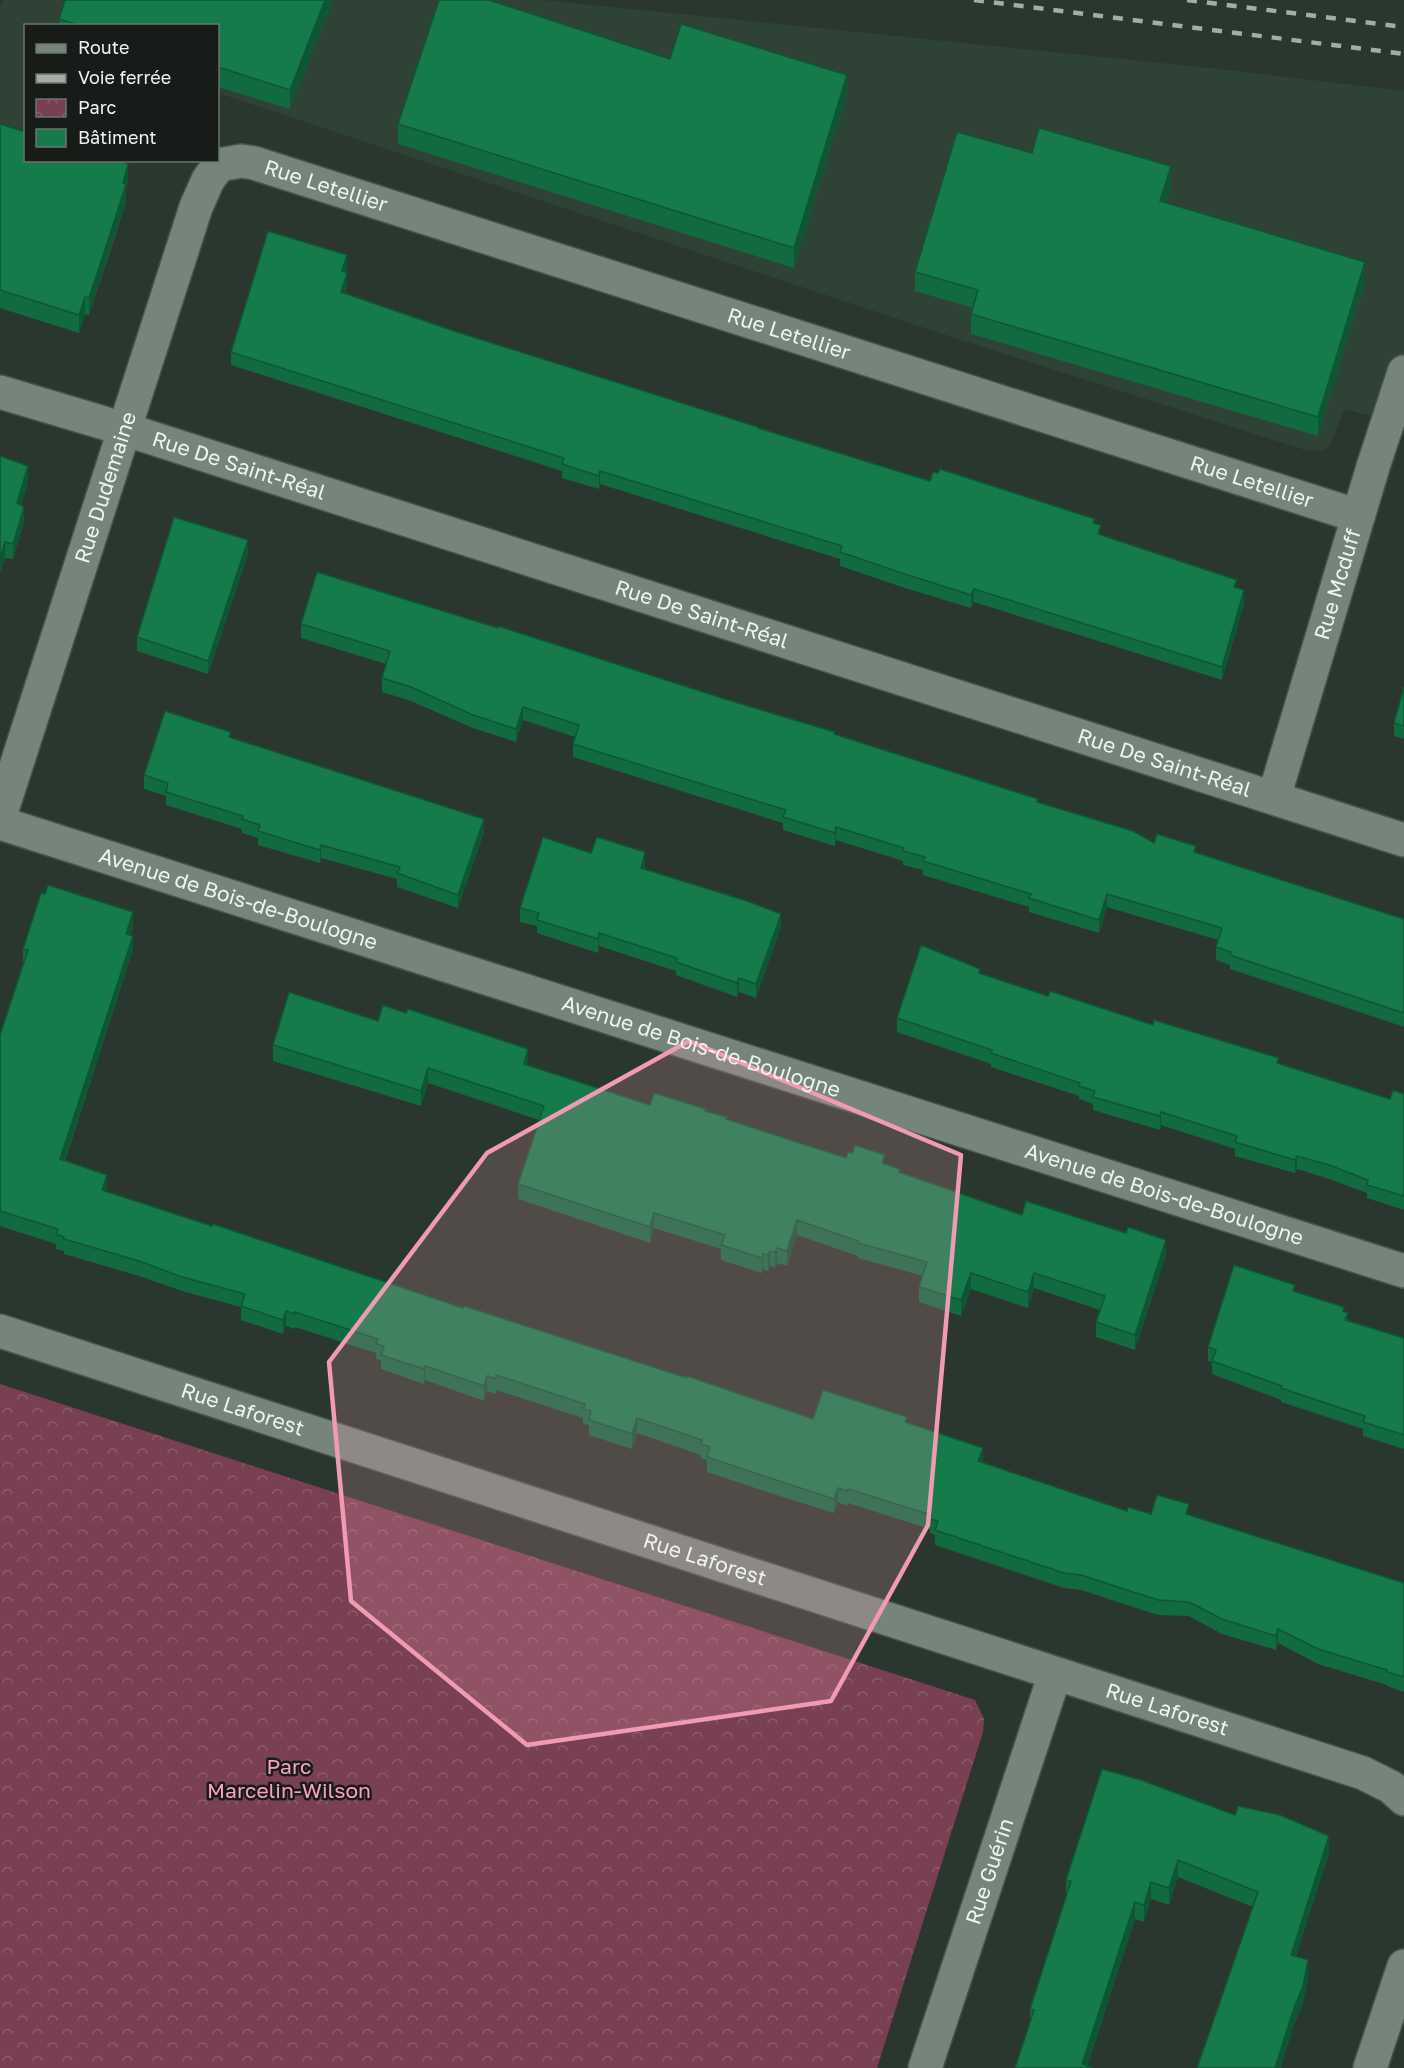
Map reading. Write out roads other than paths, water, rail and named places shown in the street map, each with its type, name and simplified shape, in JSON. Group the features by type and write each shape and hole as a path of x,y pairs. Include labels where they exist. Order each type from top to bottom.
{"street":[{"name":"Rue Letellier","path":"219,165 241,161 254,163 1358,516"},
{"name":"Rue Dudemaine","path":"0,816 196,207 208,180 219,165"},
{"name":"Rue Mcduff","path":"1274,797 1358,516 1404,372"},
{"name":"Rue De Saint-Réal","path":"0,392 124,429 1404,840"},
{"name":"Avenue de Bois-de-Boulogne","path":"0,823 1404,1271"},
{"name":"Rue Laforest","path":"0,1331 1363,1773 1391,1787 1404,1799"},
{"name":"Rue Guérin","path":"925,2068 1054,1674"},
{"path":"1371,2068 1404,1966"}],"railway":[{"path":"974,0 1404,54"},
{"path":"1187,0 1404,27"}],"park label":[{"name":"Parc Marcelin-Wilson","path":"289,1779"}]}
